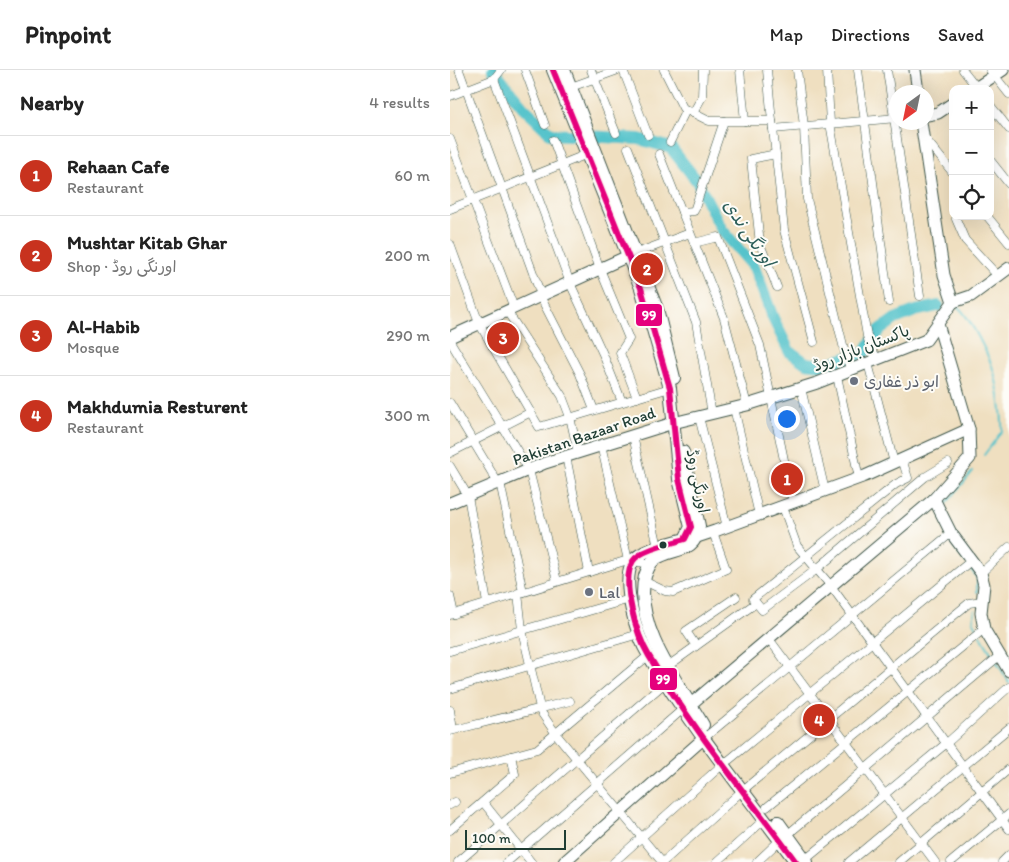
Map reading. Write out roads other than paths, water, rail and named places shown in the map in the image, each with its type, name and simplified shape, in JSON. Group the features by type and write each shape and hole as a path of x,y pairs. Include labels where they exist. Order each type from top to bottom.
{"main road":[{"name":"اورنگی روڈ","path":"553,70 581,128 632,255 657,309 671,360 677,422 679,479 692,536 691,545 654,559 650,564"},
{"name":"اورنگی روڈ","path":"564,70 571,87 581,128"},
{"name":"اورنگی روڈ","path":"632,255 670,388 677,422"},
{"name":"اورنگی روڈ","path":"631,560 658,547 692,536"},
{"path":"631,560 629,576 630,599 638,634 648,655 666,682 687,707"},
{"path":"650,564 644,582 642,602 644,613 649,630 687,707 706,737 803,861"}],"street":[{"path":"459,70 541,296 580,374 594,410"},
{"path":"450,96 494,78 501,70"},
{"path":"525,70 545,125"},
{"path":"591,70 616,133"},
{"path":"571,87 618,70"},
{"path":"623,70 648,136"},
{"path":"664,70 683,108 709,121 745,121 773,125 804,126 889,118"},
{"path":"670,142 702,97 703,70"},
{"path":"740,70 745,121"},
{"path":"767,70 784,230 814,342"},
{"path":"797,70 804,126 807,199 845,353 850,365"},
{"path":"827,70 830,123 867,336 898,461 908,478 896,484 753,599 762,610 817,568 925,477 948,462"},
{"path":"858,70 889,302"},
{"path":"886,70 889,88"},
{"path":"916,70 917,85"},
{"path":"964,70 974,85"},
{"path":"980,85 995,72 1009,94"},
{"path":"494,78 570,283 603,354 622,402"},
{"path":"934,114 949,108"},
{"path":"994,110 1009,129"},
{"path":"682,212 694,211 694,205 724,122"},
{"path":"896,130 920,296"},
{"path":"922,130 944,275 953,302 971,296 1009,268"},
{"path":"923,135 949,168"},
{"path":"450,138 510,309 562,396 570,418 572,454 589,572"},
{"path":"553,140 600,269 629,339 620,354 637,398"},
{"path":"628,148 696,322 712,414"},
{"path":"450,209 562,164 589,149"},
{"path":"659,154 724,318 747,405"},
{"path":"776,154 751,158 760,244 777,287"},
{"path":"994,165 1009,184"},
{"path":"956,220 965,240 998,276"},
{"path":"990,220 1009,243"},
{"path":"450,337 632,255 690,232"},
{"path":"694,243 718,237 760,345 797,546 831,586 948,742 983,792 1006,816 1009,829"},
{"path":"450,244 479,323 540,427 670,388"},
{"name":"پاکستان بازار روڈ","path":"677,422 747,405 801,388 837,376 850,365 873,361 926,340 953,302"},
{"path":"507,862 687,707 934,499 970,458 969,429 938,324"},
{"path":"450,341 529,470 557,582"},
{"path":"837,376 859,478"},
{"path":"801,388 825,491"},
{"path":"450,403 499,482 521,592 522,630 540,708 556,734 662,862 746,788 969,602 982,601"},
{"path":"734,408 759,515"},
{"path":"450,454 531,412"},
{"path":"699,417 727,527"},
{"name":"Pakistan Bazaar Road","path":"450,503 572,454 677,422"},
{"path":"692,536 713,532 859,478 969,429"},
{"path":"633,436 658,547"},
{"path":"601,446 631,560"},
{"path":"450,466 468,496 487,603"},
{"path":"934,499 947,535 967,563 981,573 984,585 980,632 996,658 1009,670"},
{"path":"644,582 672,592 726,569 713,532"},
{"path":"564,862 706,737 947,535"},
{"path":"981,573 1009,547"},
{"path":"450,596 452,614 631,560 650,564"},
{"path":"614,862 726,762 967,563"},
{"path":"696,646 686,630 736,597"},
{"path":"450,652 630,599"},
{"path":"668,666 756,603"},
{"path":"717,862 766,813 845,742 980,632"},
{"path":"450,689 638,634"},
{"path":"769,639 935,862"},
{"path":"450,773 538,749 648,655"},
{"path":"757,862 996,658"},
{"path":"458,862 666,682"},
{"path":"803,861 948,742 1009,688"},
{"path":"450,710 452,731 570,701"},
{"path":"849,862 965,767 1009,728"},
{"path":"450,830 515,774 511,756"},
{"path":"899,862 1009,769"},
{"path":"483,802 530,862"},
{"path":"951,862 1006,816"},
{"path":"1002,862 1009,855"}],"waterway":[{"name":"اورنگی ندی","path":"493,70 523,107 551,134 639,139 671,148 697,181 722,230 754,267 773,318 789,351 806,363 822,365 864,353 880,330 895,319 915,311 938,306"},
{"path":"956,306 966,316 981,343 992,366 998,388 1002,431 984,455"},
{"path":"944,506 973,471"},
{"path":"948,539 965,561"},
{"path":"968,565 977,578 977,592"},
{"path":"975,610 973,621 978,631"},
{"path":"980,635 993,656"},
{"path":"996,661 1009,682"}],"place":[{"name":"Mushtar Kitab Ghar","path":"647,269"},
{"name":"Al-Habib","path":"503,338"},
{"name":"ابو ذر غفاری","path":"854,381"},
{"name":"Rehaan Cafe","path":"787,479"},
{"name":"Lal","path":"589,592"},
{"name":"Makhdumia Resturent","path":"819,720"}]}
